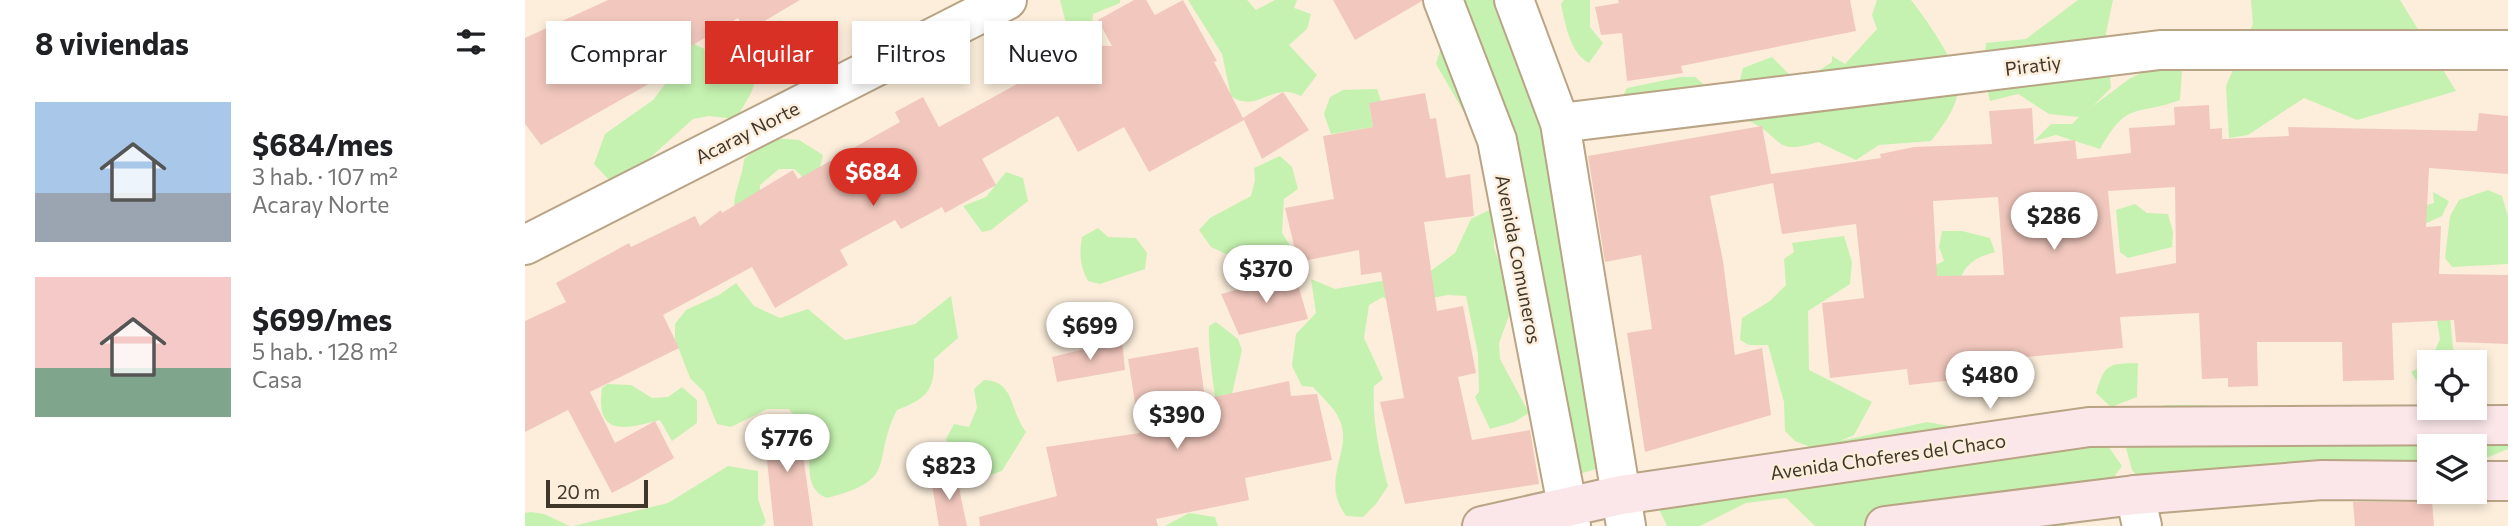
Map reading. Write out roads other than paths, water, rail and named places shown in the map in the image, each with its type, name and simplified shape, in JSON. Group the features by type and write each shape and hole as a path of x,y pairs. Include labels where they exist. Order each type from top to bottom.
{"street":[{"name":"Acaray Norte","path":"525,245 1007,0"},
{"name":"Avenida Comuneros","path":"1443,0 1497,141 1569,517"},
{"path":"1514,0 1560,123 1623,511"},
{"name":"Piratiy","path":"1560,123 2160,50 2508,50"},
{"name":"Avenida Choferes del Chaco","path":"1482,526 1623,511 2089,427 2508,425"},
{"path":"1885,526 2139,511 2322,480 2417,481"},
{"path":"2487,481 2508,481"}]}
